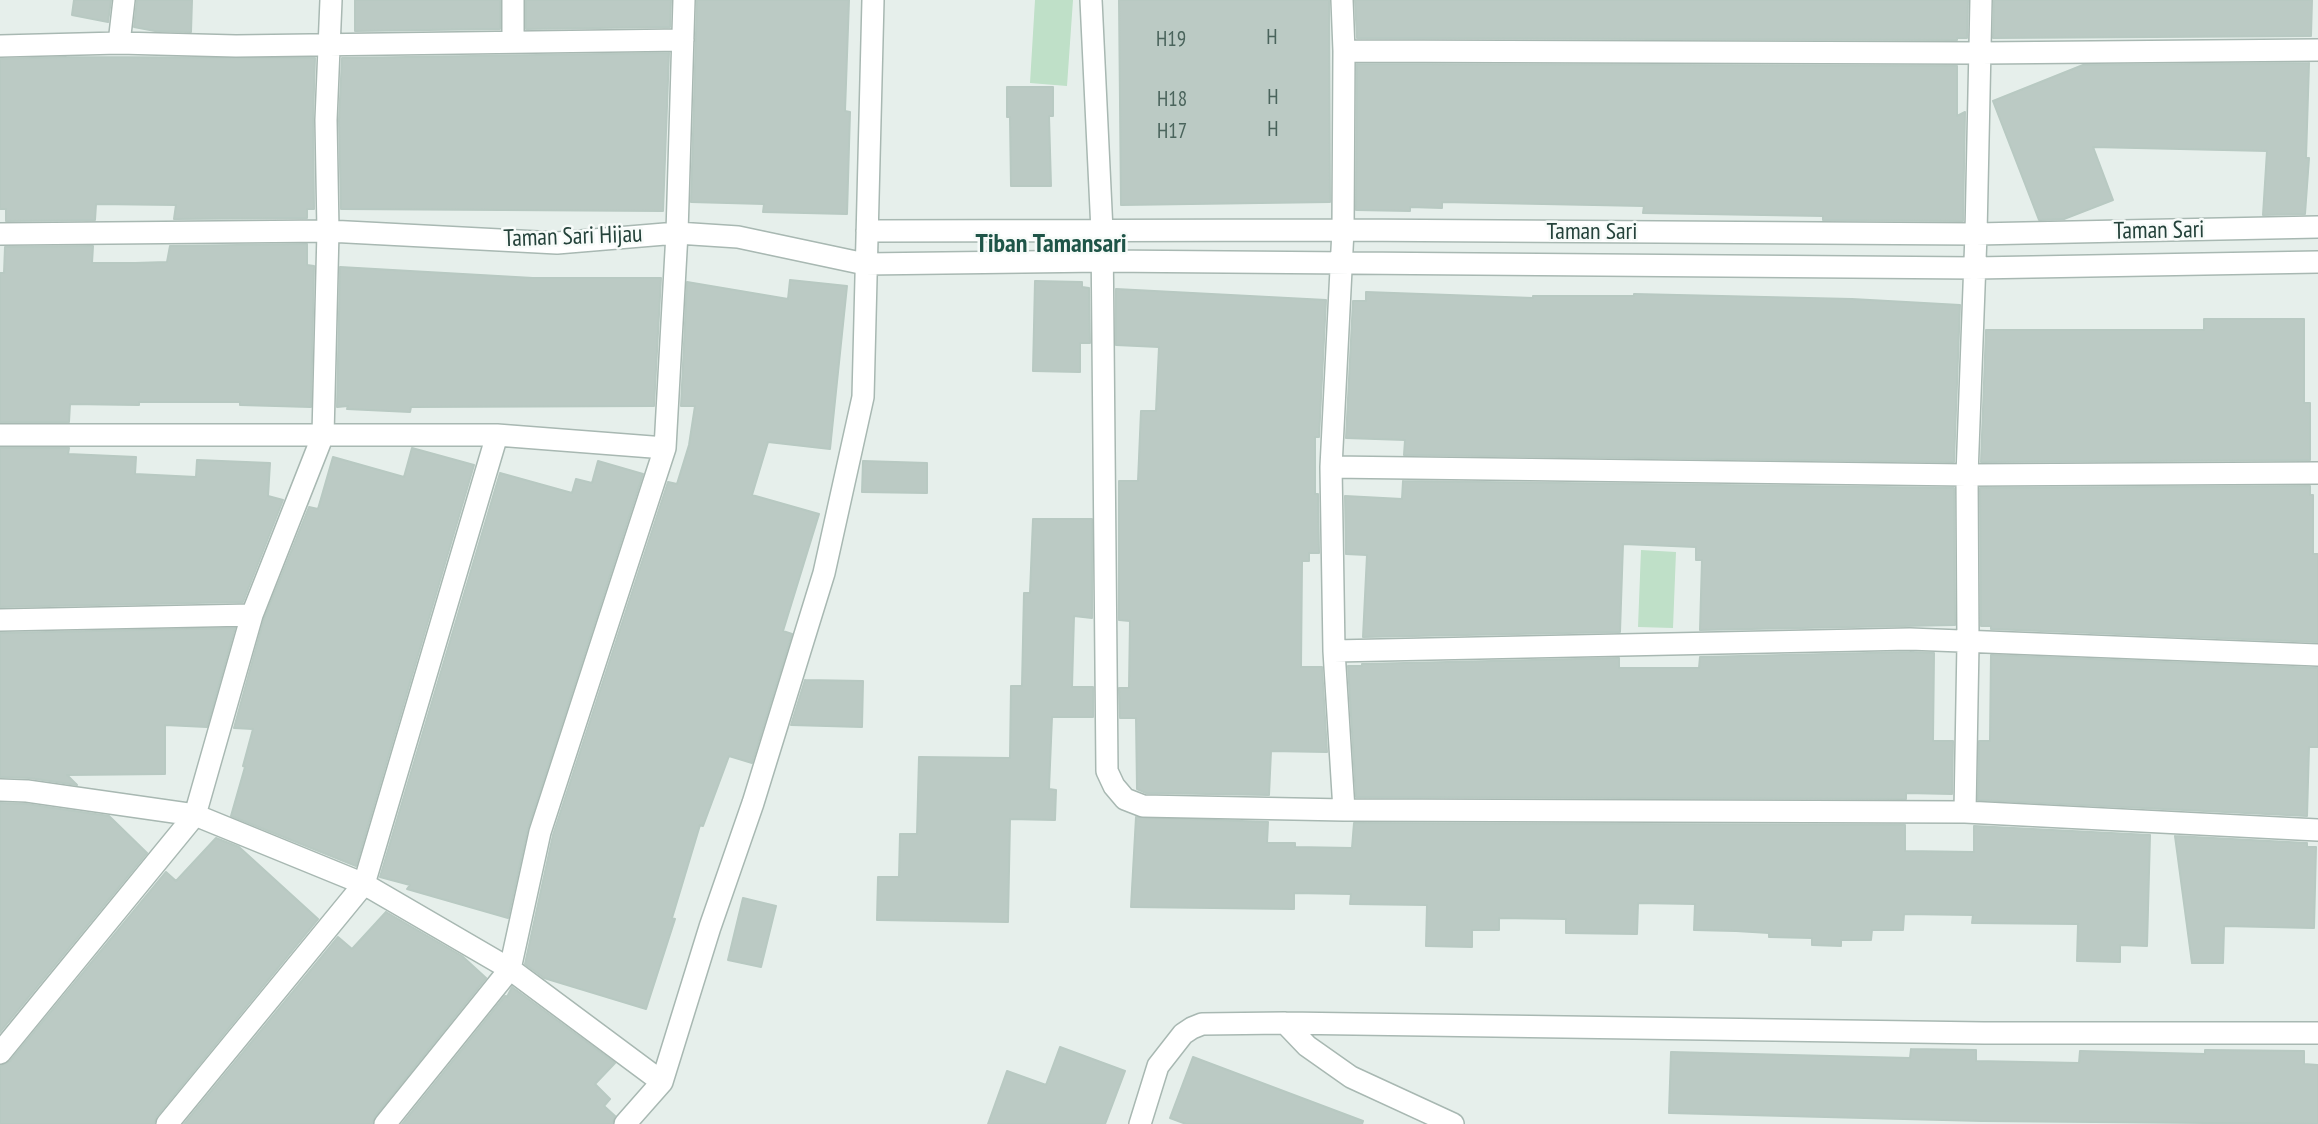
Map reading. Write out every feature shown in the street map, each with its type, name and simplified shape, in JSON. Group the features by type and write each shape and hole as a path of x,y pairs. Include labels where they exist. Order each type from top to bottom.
{"street":[{"path":"119,43 124,0"},
{"path":"0,1053 195,815 252,615 323,435 328,231 326,120 331,0"},
{"path":"513,0 513,42"},
{"path":"385,1124 510,969 540,832 665,448 677,233 684,0"},
{"path":"625,1124 662,1082 824,573 863,397 873,0"},
{"path":"1091,0 1102,231 1107,771 1114,786 1125,799 1143,806 1344,810 1965,812 2318,829"},
{"path":"1342,0 1343,230 1331,467 1334,652 1344,810"},
{"path":"1965,812 1967,475 1981,0"},
{"path":"0,46 683,40"},
{"path":"1344,51 2318,50"},
{"name":"Taman Sari","path":"867,231 1343,230 1976,234 2318,227"},
{"name":"Taman Sari Hijau","path":"0,234 328,231 557,243 677,233 738,237 865,264 1102,261"},
{"name":"Taman Sari","path":"1102,261 1975,268 2318,262"},
{"path":"0,435 497,435 665,448"},
{"path":"167,1124 364,884 497,435"},
{"path":"1331,467 1967,475 2318,473"},
{"path":"0,620 252,615"},
{"path":"1334,652 1910,639 2318,655"},
{"path":"0,790 27,791 195,815 364,884 510,969 662,1082"},
{"path":"1285,1023 1307,1046 1351,1077 1453,1124"},
{"path":"1140,1124 1158,1066 1175,1043 1192,1028 1202,1024 2318,1034"}],"green space":[{"path":"1035,0 1073,0 1067,86 1030,83"},
{"path":"1641,550 1676,552 1673,628 1638,627"}],"building":[{"path":"74,0 111,0 108,22 72,15"},
{"path":"137,0 192,0 191,32 155,31 134,27"},
{"path":"355,0 500,0 500,29 355,31"},
{"path":"526,0 671,0 670,27 526,29"},
{"path":"697,0 849,0 845,111 850,112 847,214 763,212 764,204 691,202"},
{"path":"1119,0 1329,0 1330,202 1121,205"},
{"path":"1355,0 1968,0 1967,38 1357,38"},
{"path":"1994,0 2312,0 2311,36 1993,38"},
{"path":"669,53 663,211 341,209 339,120 342,58"},
{"path":"315,58 314,209 307,209 307,218 174,219 176,205 96,204 95,220 6,221 6,209 0,209 0,59"},
{"path":"2309,63 2306,158 2309,158 2305,214 2263,215 2267,151 2093,147 2113,200 2064,219 2039,220 1993,101 2083,65"},
{"path":"1357,64 1957,66 1957,116 1965,112 1963,221 1823,220 1823,216 1643,213 1644,206 1442,202 1442,208 1410,207 1410,211 1356,210"},
{"path":"1007,87 1053,87 1053,116 1049,116 1051,186 1011,186"},
{"path":"307,244 307,265 314,266 311,407 240,405 240,402 70,404 69,422 0,422 0,273 4,273 5,247 93,246 92,263 135,263 167,262 170,246"},
{"path":"340,267 533,278 661,278 654,406 411,407 410,412 337,407"},
{"path":"790,280 847,286 830,449 768,442 752,495 819,514 783,631 792,634 752,763 729,756 703,826 700,825 672,918 675,919 646,1009 544,978 525,964 553,835 668,482 677,484 689,445 695,406 681,406 687,282 788,299"},
{"path":"1035,281 1082,282 1082,287 1089,288 1090,343 1080,343 1080,372 1033,371"},
{"path":"1116,289 1326,300 1319,437 1315,437 1319,553 1309,553 1309,561 1302,561 1301,667 1322,667 1327,752 1271,751 1269,795 1146,793 1137,789 1136,718 1120,718 1119,688 1129,688 1130,621 1119,620 1119,481 1138,481 1141,411 1156,411 1159,347 1116,345"},
{"path":"1366,292 1533,298 1634,294 1852,299 1960,305 1954,462 1404,455 1405,440 1346,438 1353,301 1366,301"},
{"path":"2204,319 2304,319 2304,403 2310,403 2310,460 1981,462 1986,330 2204,330"},
{"path":"0,448 69,448 68,454 136,457 135,474 196,477 197,460 270,463 268,496 283,500 243,602 0,607"},
{"path":"412,448 474,465 356,866 231,816 253,729 234,728 264,619 309,507 318,509 333,457 404,477"},
{"path":"598,461 643,474 528,828 508,918 407,889 410,885 380,877 500,473 572,493 576,479 592,483"},
{"path":"863,461 927,463 927,493 862,492"},
{"path":"1403,481 1954,488 1955,625 1700,630 1702,560 1696,560 1696,547 1623,544 1620,632 1363,637 1367,555 1346,554 1345,496 1402,499"},
{"path":"2310,486 2310,495 2313,495 2313,554 2318,554 2318,642 1991,629 1991,626 1981,626 1980,488"},
{"path":"1033,519 1092,519 1092,618 1074,616 1072,687 1093,687 1093,717 1052,717 1049,789 1056,790 1055,820 1010,819 1008,922 877,920 878,877 899,877 900,834 917,834 919,757 1010,758 1011,686 1022,686 1024,593 1030,593"},
{"path":"235,628 207,727 165,725 165,774 67,775 77,785 0,777 0,633"},
{"path":"1934,653 1933,741 1953,741 1952,794 1906,793 1906,799 1356,797 1348,666 1619,658 1619,668 1699,668 1700,657"},
{"path":"1991,655 2318,668 2318,747 2309,747 2307,816 1978,800 1979,741 1990,741"},
{"path":"805,680 863,681 862,727 791,725"},
{"path":"0,803 109,816 147,853 0,1032"},
{"path":"1136,817 1268,822 1267,843 1295,843 1295,847 1352,848 1354,823 1905,825 1905,851 1974,852 1974,826 2150,835 2147,946 2120,945 2120,962 2077,961 2078,924 1972,923 1973,915 1904,914 1903,930 1872,930 1871,940 1841,940 1841,946 1812,945 1812,938 1694,930 1695,904 1638,903 1637,934 1566,933 1566,919 1499,918 1499,930 1472,930 1472,947 1426,946 1427,905 1350,904 1351,894 1294,893 1294,909 1131,907"},
{"path":"2175,836 2307,843 2307,847 2316,847 2314,928 2224,926 2223,963 2192,963"},
{"path":"216,838 239,847 318,919 157,1116 154,1124 0,1124 0,1066 10,1061 166,872 176,881"},
{"path":"743,898 776,906 761,967 728,960"},
{"path":"386,912 462,956 486,978 375,1116 372,1124 184,1124 338,937 352,949"},
{"path":"512,987 615,1063 595,1084 610,1099 604,1106 615,1116 612,1124 402,1124 505,996 507,997"},
{"path":"1060,1047 1125,1071 1105,1124 988,1124 1007,1071 1046,1085"},
{"path":"1911,1049 1976,1050 1976,1061 2079,1063 2080,1051 2205,1054 2205,1050 2304,1051 2304,1064 2318,1065 2318,1124 1982,1121 1669,1113 1671,1052 1910,1058"},
{"path":"1193,1057 1363,1121 1362,1124 1186,1124 1170,1118"}],"district":[{"name":"Tiban Tamansari","path":"1051,245"}]}
